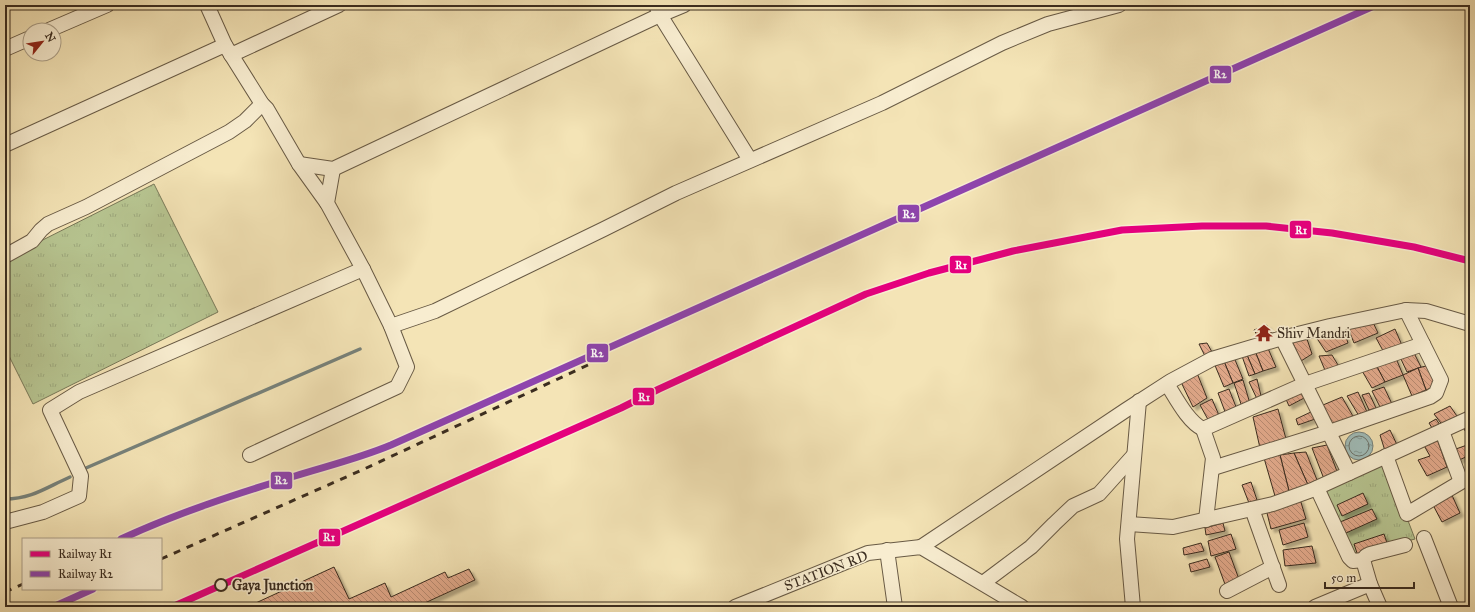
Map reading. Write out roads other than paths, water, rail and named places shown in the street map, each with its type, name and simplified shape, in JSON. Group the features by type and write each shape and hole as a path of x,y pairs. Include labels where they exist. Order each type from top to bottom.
{"street":[{"path":"62,24 106,5"},
{"path":"206,5 228,50 326,203 363,269 391,326 407,366 397,387 250,455"},
{"path":"5,145 228,50 339,5"},
{"path":"300,164 333,169 658,10 684,5"},
{"path":"391,326 435,311 676,193 882,103 1002,43 1048,24 1116,6"},
{"path":"658,10 750,160"},
{"path":"5,49 22,42"},
{"path":"5,256 32,241 40,230 48,224 86,207 229,132 245,121 262,104"},
{"path":"326,203 333,169"},
{"path":"5,522 43,512 79,496 81,476 50,410 79,392 363,269"},
{"path":"1213,468 1329,432 1430,397 1436,393 1441,380 1406,310"},
{"path":"1022,607 920,547 1139,401 1212,359 1282,338 1406,310 1426,311 1470,324"},
{"path":"1282,338 1349,473"},
{"path":"1167,384 1190,419 1196,426 1203,429 1305,384 1423,344"},
{"path":"1133,607 1127,539 1139,401"},
{"path":"1129,524 1172,527 1274,504 1317,488 1470,418"},
{"path":"1203,429 1213,458 1206,520"},
{"path":"1386,456 1408,514 1461,482 1442,431"},
{"path":"983,583 1031,547 1073,506 1099,494 1134,455"},
{"path":"1317,488 1349,557 1353,562 1363,560 1370,554 1405,545"},
{"path":"1252,509 1279,585"},
{"path":"1424,538 1450,607"},
{"name":"STATION RD","path":"735,607 868,553 920,547"},
{"path":"887,550 895,607"},
{"path":"1363,560 1370,584 1380,607"},
{"path":"1227,591 1273,567"},
{"path":"1316,607 1370,584"}],"water":[{"path":"1359,432 1365,433 1369,436 1372,440 1372,452 1369,456 1365,459 1359,460 1353,459 1349,456 1346,452 1345,446 1346,440 1349,436 1353,433"}],"waterway":[{"path":"86,468 360,349"},
{"path":"5,499 31,495 70,477"}],"railway":[{"path":"162,559 362,470 588,365"},
{"path":"123,538 213,503 381,450 453,417"},
{"path":"5,592 22,584"},
{"path":"53,607 91,590"}],"rail line":[{"name":"R2","path":"123,538 207,504 355,458 391,445 1376,5"},
{"name":"R1","path":"172,607 621,408 866,294 929,273 1013,251 1122,230 1202,226 1266,226 1332,233 1414,247 1470,261"},
{"name":"R2","path":"53,607 91,590"}],"place":[{"name":"Shiv Mandri","path":"1264,333"},
{"name":"Gaya Junction","path":"221,585"}]}
